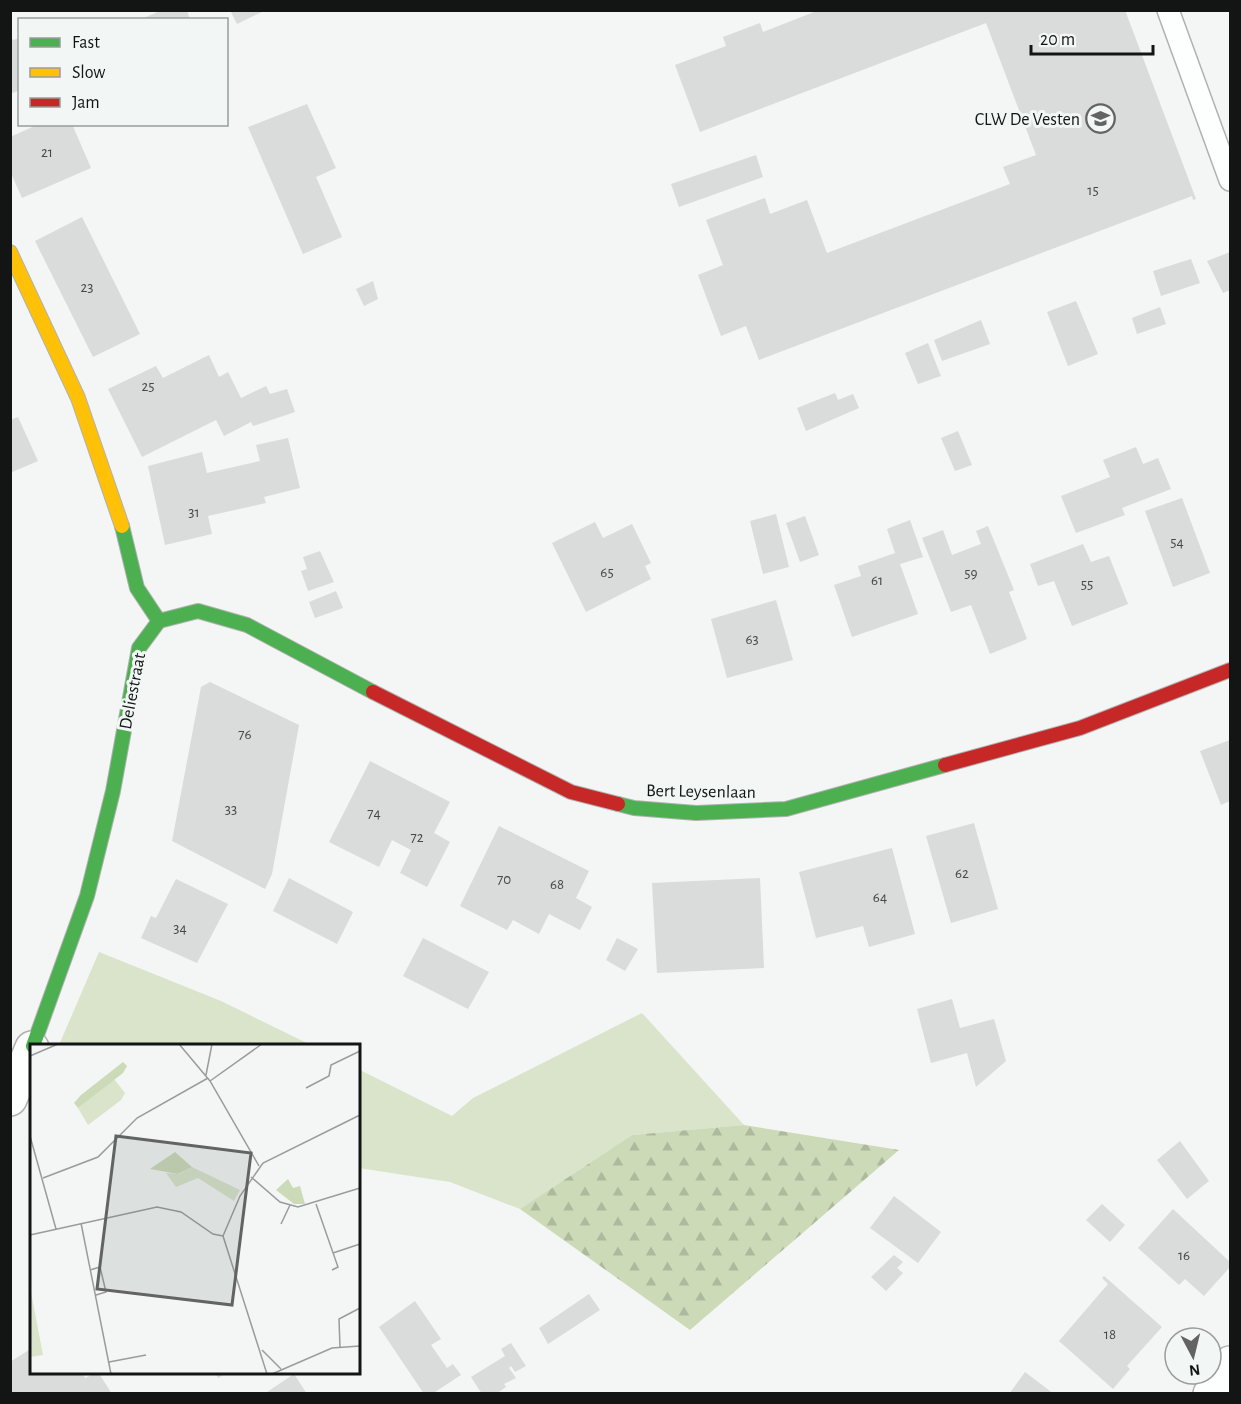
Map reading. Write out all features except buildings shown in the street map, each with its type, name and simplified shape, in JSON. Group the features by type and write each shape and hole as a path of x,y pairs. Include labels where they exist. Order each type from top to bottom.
{"street":[{"path":"10,252 78,398 119,512 137,588 159,621"},
{"name":"Bert Leysenlaan","path":"159,621 198,611 247,625 424,719 571,792 634,808 696,813 786,809 1080,728 1230,670"},
{"name":"Deliestraat","path":"33,1044 52,998 87,896 113,791 139,648 159,621"},
{"name":"Deliestraat","path":"10,1099 30,1052"},
{"path":"1210,1394 1230,1363"}],"lane":[{"path":"1168,10 1230,180"}],"green space":[{"path":"99,952 221,1001 309,1044 59,1044"},
{"path":"642,1013 744,1125 632,1135 520,1209 450,1182 360,1168 360,1070 452,1116 473,1098"},
{"path":"744,1125 899,1150 690,1330 520,1209 632,1135"}],"traffic: fast":[{"path":"122,526 137,588 159,621"},
{"path":"159,621 198,611 247,625 373,692"},
{"path":"34,1044 87,896 113,791 139,648 159,621"},
{"path":"618,804 634,808 696,813 786,809 945,765"}],"traffic: slow":[{"path":"10,252 78,398 122,526"}],"traffic: jam":[{"path":"945,765 1080,728 1230,670"},
{"path":"373,692 571,792 618,804"}],"place":[{"name":"CLW De Vesten","path":"1101,119"}]}
